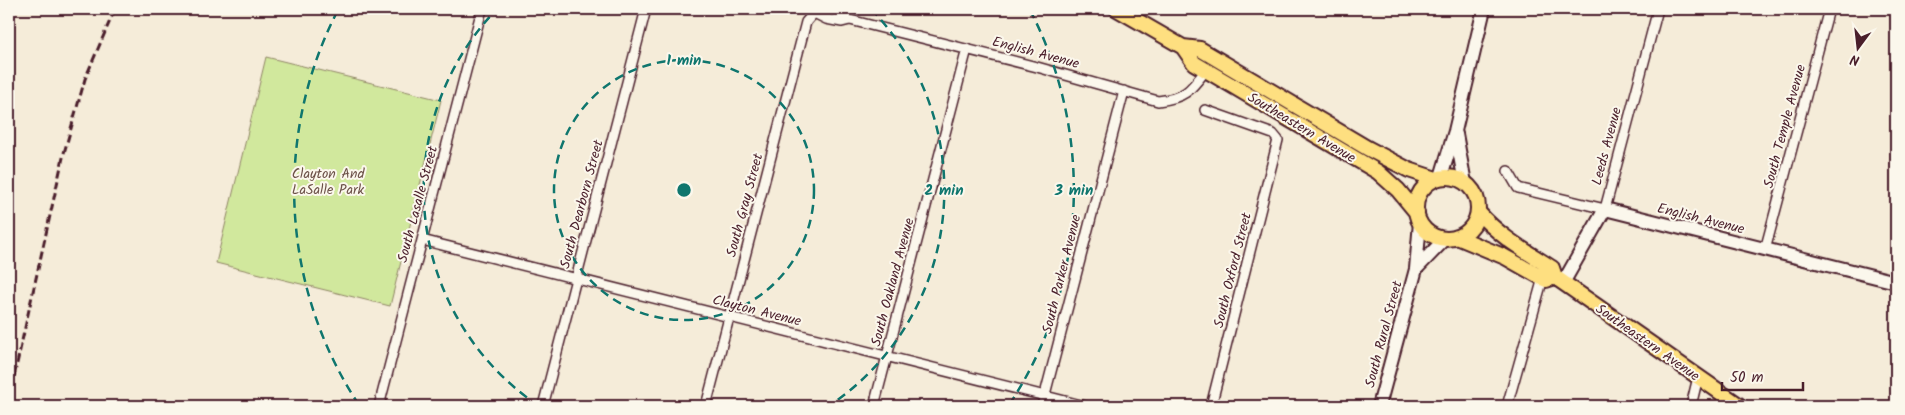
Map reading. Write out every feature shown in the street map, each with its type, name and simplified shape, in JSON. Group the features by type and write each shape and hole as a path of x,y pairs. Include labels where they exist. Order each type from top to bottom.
{"main road":[{"name":"Southeastern Avenue","path":"1117,9 1183,47 1200,50 1367,148 1409,170 1439,178"},
{"path":"1439,178 1455,131 1484,9"},
{"name":"Southeastern Avenue","path":"1183,47 1194,63 1378,172 1398,190 1418,218"},
{"path":"1455,131 1465,183"},
{"path":"1439,178 1458,179 1465,183 1476,196 1478,212 1471,228 1451,238 1430,234 1418,218 1416,205 1422,189 1439,178"},
{"name":"English Avenue","path":"1604,209 1896,282"},
{"name":"Leeds Avenue","path":"1554,280 1604,209"},
{"name":"Southeastern Avenue","path":"1478,212 1493,229 1506,239 1552,268 1554,280"},
{"name":"South Rural Street","path":"1379,406 1416,270 1418,218"},
{"name":"Southeastern Avenue","path":"1451,238 1505,258 1554,280 1740,406"},
{"name":"South Rural Street","path":"1416,270 1451,238"}],"street":[{"name":"South Lasalle Street","path":"379,406 482,9"},
{"name":"South Dearborn Street","path":"542,406 646,9"},
{"name":"English Avenue","path":"832,9 847,20 967,49 1158,100 1175,99 1191,89 1206,70"},
{"name":"Leeds Avenue","path":"1604,209 1658,9"},
{"name":"South Temple Avenue","path":"1765,250 1829,9"},
{"name":"English Avenue","path":"810,11 842,22 847,20"},
{"name":"South Gray Street","path":"706,406 810,11"},
{"name":"South Oakland Avenue","path":"874,406 967,49"},
{"name":"South Parker Avenue","path":"1042,406 1124,91"},
{"name":"South Oxford Street","path":"1205,110 1273,134 1278,140 1211,406"},
{"name":"English Avenue","path":"1508,171 1518,188 1604,209"},
{"name":"Clayton Avenue","path":"422,240 1086,406"},
{"name":"Leeds Avenue","path":"1507,406 1554,280"},
{"path":"1691,406 1698,377"}],"green space":[{"name":"Clayton And LaSalle Park","path":"266,57 441,100 390,306 216,263"}],"railway":[{"path":"9,399 64,153 85,79 115,9"}]}
